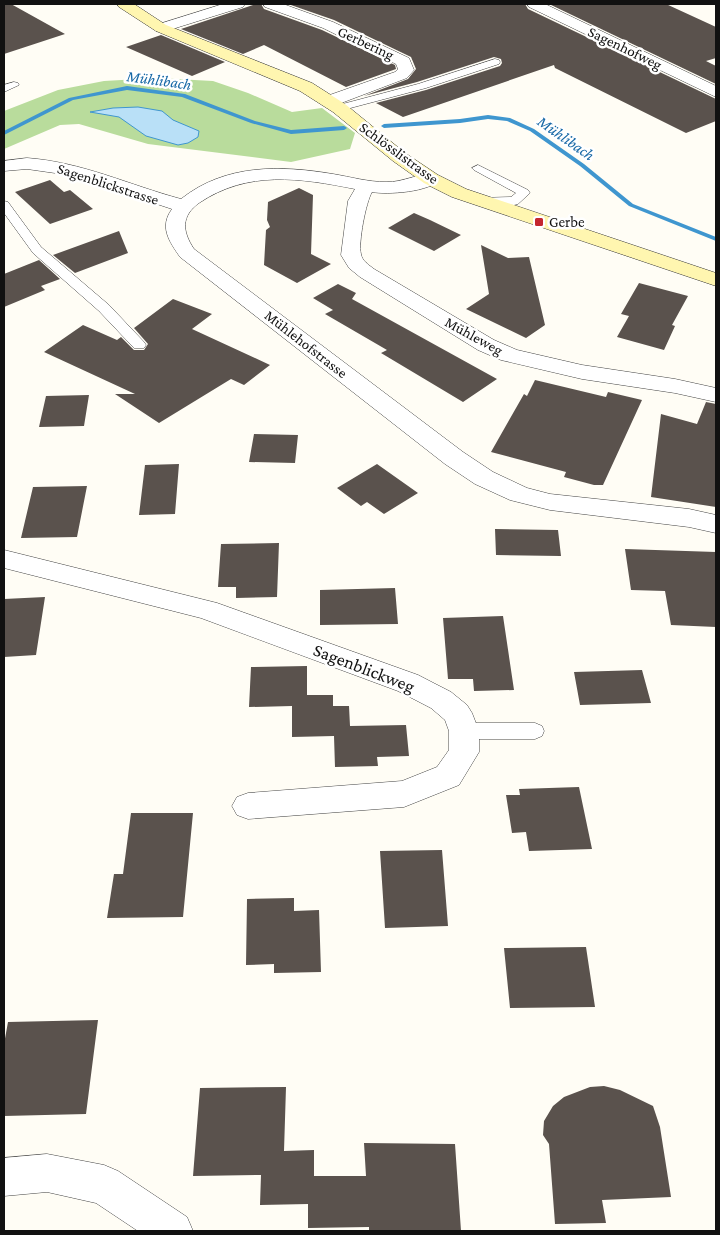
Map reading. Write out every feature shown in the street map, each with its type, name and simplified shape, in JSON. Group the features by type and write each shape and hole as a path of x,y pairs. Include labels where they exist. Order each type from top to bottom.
{"main road":[{"name":"Schlösslistrasse","path":"124,4 161,28 286,78 334,104 399,157 431,179 459,193 716,280"}],"street":[{"path":"161,28 238,4"},
{"name":"Gerbering","path":"270,4 328,25 403,61 406,70 401,75 334,104"},
{"name":"Sagenhofweg","path":"534,4 716,92"},
{"name":"Sagenblickstrasse","path":"4,166 42,164 60,167 135,190 155,200 183,206"},
{"path":"183,206 203,190 236,177 264,173 307,176 366,186 400,187 431,179"},
{"name":"Mühleweg","path":"366,186 357,201 352,233 351,255 356,264 367,273 486,345 535,362 582,372 675,386 716,395"},
{"name":"Mühlehofstrasse","path":"183,206 177,214 174,225 176,237 187,253 454,458 484,478 519,494 550,502 689,518 716,524"},
{"name":"Sagenblickweg","path":"4,559 207,610 408,683 446,704 457,714 464,731"},
{"path":"248,806 404,794 448,776 464,752 464,731"},
{"path":"4,1177 47,1174 104,1185 174,1231"}],"lane":[{"path":"334,104 422,86 495,62"},
{"path":"478,168 524,193 514,201 481,201"},
{"path":"4,205 37,250 104,308 138,345"},
{"path":"464,731 535,731"}],"green space":[{"path":"157,78 213,81 248,93 292,112 322,108 355,133 350,149 291,162 148,144 79,124 60,125 4,149 4,111 58,90 104,81"}],"water":[{"path":"138,107 162,111 173,120 199,131 198,137 188,143 178,145 146,136 119,117 90,112 113,108"}],"building":[{"path":"4,4 11,4 65,34 4,54"},
{"path":"261,4 264,9 322,30 395,65 396,69 346,87 264,45 243,54 181,29"},
{"path":"288,4 525,4 528,9 716,99 716,121 686,133 555,68 554,65 403,117 376,103 426,90 500,66 502,63 501,59 494,57 417,82 364,96 408,79 416,69 411,57 334,20"},
{"path":"549,4 666,4 716,27 716,58 706,61 716,66 716,84"},
{"path":"161,35 225,62 192,76 126,47"},
{"path":"50,180 64,192 70,190 93,209 50,224 15,192"},
{"path":"299,188 313,195 311,254 331,264 297,283 264,265 266,230 270,227 267,220 268,202"},
{"path":"414,213 461,235 434,251 388,228"},
{"path":"119,231 128,253 75,273 53,255"},
{"path":"481,245 508,258 529,257 545,325 526,338 466,309 489,294"},
{"path":"39,260 60,279 41,286 45,290 4,307 4,274"},
{"path":"639,283 688,296 672,325 675,326 664,350 617,337 629,316 621,314"},
{"path":"338,284 356,293 352,299 497,379 463,402 381,353 387,350 325,314 333,310 313,298"},
{"path":"173,299 212,314 192,329 270,365 244,385 231,379 159,423 115,394 135,394 44,352 83,325 117,340 121,337 134,350 144,350 148,344 134,328"},
{"path":"535,380 606,397 608,392 642,400 603,485 594,485 564,477 566,472 491,452 524,394 527,396"},
{"path":"89,395 84,426 39,427 46,396"},
{"path":"706,402 716,404 716,507 651,497 661,414 697,424"},
{"path":"254,434 298,435 295,463 249,462"},
{"path":"179,464 175,514 139,515 145,465"},
{"path":"377,464 418,493 384,514 367,502 361,506 337,488"},
{"path":"87,486 77,537 21,538 33,487"},
{"path":"495,529 558,530 561,556 496,555"},
{"path":"279,543 277,597 236,598 236,587 218,587 221,544"},
{"path":"625,549 716,552 716,627 671,625 665,591 631,590"},
{"path":"395,588 398,624 320,625 320,590"},
{"path":"45,597 36,655 4,657 4,599"},
{"path":"503,616 514,690 474,691 473,679 448,679 443,618"},
{"path":"307,666 307,695 333,695 333,706 349,706 350,726 406,725 409,756 377,757 378,766 335,767 334,736 292,737 292,706 249,707 251,667"},
{"path":"642,670 651,703 580,705 574,672"},
{"path":"579,787 592,849 529,851 526,832 512,833 506,795 520,795 519,789"},
{"path":"131,813 193,813 183,917 107,918 114,874 123,874"},
{"path":"442,850 448,926 385,928 380,851"},
{"path":"294,898 294,911 319,910 321,972 274,973 274,964 246,965 247,899"},
{"path":"586,947 595,1007 510,1008 504,948"},
{"path":"98,1020 86,1114 4,1116 4,1044 8,1022"},
{"path":"604,1086 620,1090 653,1106 660,1127 671,1197 602,1200 606,1223 555,1224 549,1144 543,1135 544,1121 553,1106 564,1097 590,1087"},
{"path":"286,1087 284,1151 314,1150 314,1176 366,1176 364,1143 455,1144 461,1231 369,1231 369,1227 308,1228 308,1204 260,1205 261,1175 193,1176 200,1088"}],"waterway":[{"name":"Mühlibach","path":"4,133 71,99 127,88 183,95 253,122 291,132 344,128"},
{"name":"Mühlibach","path":"384,126 460,121 488,117 508,119 532,130 582,165 631,205 716,239"}],"place":[{"name":"Gerbe","path":"539,222"}]}
